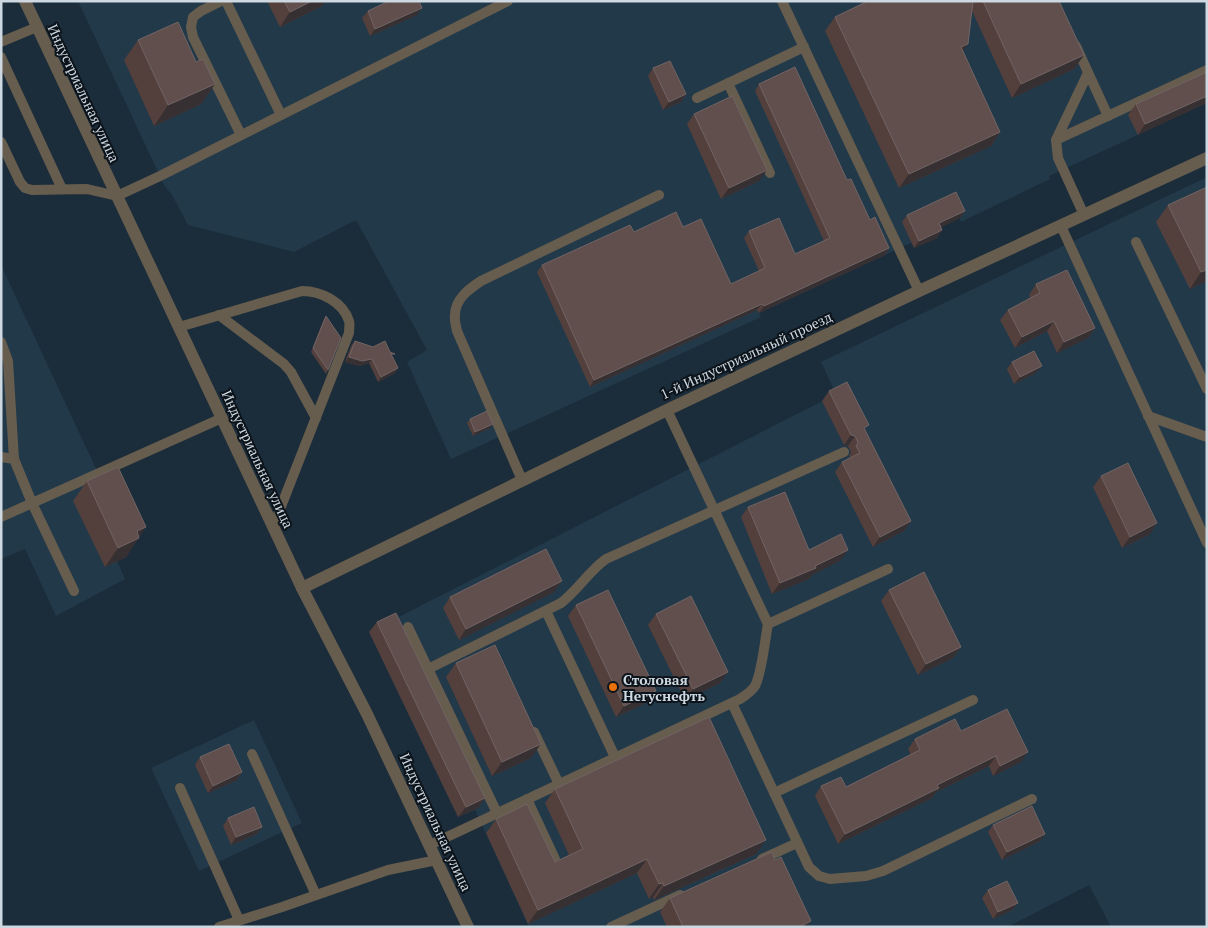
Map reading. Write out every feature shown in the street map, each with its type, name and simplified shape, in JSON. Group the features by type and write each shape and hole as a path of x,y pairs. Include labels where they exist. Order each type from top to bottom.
{"street":[{"name":"Индустриальная улица","path":"25,1 302,588 367,714 468,927"},
{"name":"1-й Индустриальный проезд","path":"302,588 666,410 919,290 1207,158"}],"lane":[{"path":"221,1 193,17 191,27 193,37 240,135"},
{"path":"226,1 281,115"},
{"path":"1,142 20,182 26,188 32,190 87,189 117,196 508,1"},
{"path":"782,1 919,290"},
{"path":"1,42 36,27"},
{"path":"1072,37 1108,116"},
{"path":"697,98 804,47"},
{"path":"1,57 62,189"},
{"path":"1056,140 1207,70"},
{"path":"1084,215 1058,158 1056,140 1088,73"},
{"path":"728,83 770,173"},
{"path":"522,480 457,331 454,314 459,301 468,290 481,281 659,195"},
{"path":"1061,226 1207,543"},
{"path":"1136,242 1207,389"},
{"path":"178,327 311,291 322,294 340,306 350,322 349,333 273,527"},
{"path":"219,315 284,364 291,372 316,418"},
{"path":"1,342 14,459 32,503 74,591"},
{"path":"430,845 732,703 750,692 755,685 759,675 768,624 666,410"},
{"path":"1148,416 1207,437"},
{"path":"1,517 222,418"},
{"path":"428,669 492,643 562,603 606,559 844,452"},
{"path":"1,457 14,459"},
{"path":"768,624 888,569"},
{"path":"546,611 615,757"},
{"path":"408,627 497,813"},
{"path":"774,793 973,700"},
{"path":"732,703 809,867 819,876 830,879 866,876 883,871 1032,799"},
{"path":"530,724 559,784"},
{"path":"252,754 316,895"},
{"path":"180,788 239,920"},
{"path":"527,799 555,859"},
{"path":"753,862 798,842"},
{"path":"218,927 388,870 437,860"},
{"path":"611,927 691,891"}],"shaded area":[{"path":"78,1 1207,1 1207,103 1049,176 1050,179 961,222 959,218 934,230 937,237 914,248 911,243 759,313 761,317 451,459 407,362 427,350 356,220 294,252 188,225 172,195 164,185"},
{"path":"1207,177 1207,927 1111,927 1089,885 1008,927 529,927 475,810 458,817 369,632 836,394 821,362"},
{"path":"1,265 98,473 126,557 117,561 125,579 56,616 25,549 1,559"},
{"path":"254,720 302,823 199,871 151,768"}],"building":[{"path":"284,1 312,1 290,12"},
{"path":"389,1 419,1 422,8 375,29 368,11"},
{"path":"868,1 973,1 968,44 961,47 1000,132 909,174 835,17"},
{"path":"983,1 1059,1 1084,55 1021,84"},
{"path":"178,22 196,62 203,59 215,84 168,105 138,40"},
{"path":"670,61 686,94 669,102 653,68"},
{"path":"795,67 847,180 851,179 870,220 875,217 889,248 764,306 762,304 594,380 542,265 630,225 634,232 676,212 683,227 701,219 731,284 765,268 749,231 779,218 795,254 830,238 759,84"},
{"path":"1207,72 1207,96 1145,124 1136,104"},
{"path":"732,96 767,170 729,188 694,114"},
{"path":"1207,187 1207,270 1201,272 1168,205"},
{"path":"956,192 965,211 939,223 942,230 919,241 907,215"},
{"path":"1067,270 1095,328 1064,342 1054,321 1022,337 1008,310 1040,293 1036,284"},
{"path":"326,316 341,338 328,370 313,348"},
{"path":"355,341 373,347 385,341 390,352 395,354 391,354 398,368 381,377 372,359 362,361 349,357"},
{"path":"1034,351 1042,366 1020,377 1012,362"},
{"path":"847,382 869,425 864,428 911,521 880,537 842,462 860,453 856,446 858,443 855,436 851,435 829,391"},
{"path":"487,411 493,424 475,432 470,419"},
{"path":"1128,463 1157,523 1130,537 1101,476"},
{"path":"118,467 146,527 137,531 139,538 118,548 87,481"},
{"path":"785,492 809,550 841,534 848,550 815,566 816,568 780,583 748,507"},
{"path":"546,549 562,581 466,629 450,597"},
{"path":"924,572 961,647 926,664 889,590"},
{"path":"608,590 656,691 624,706 576,605"},
{"path":"691,596 728,672 693,689 656,614"},
{"path":"396,613 485,798 466,807 377,622"},
{"path":"495,645 541,744 502,762 456,663"},
{"path":"1007,709 1028,752 1000,766 996,756 937,785 939,788 845,834 821,786 841,777 846,787 920,750 915,739 955,719 961,731"},
{"path":"709,717 766,840 664,886 663,883 659,884 647,859 538,910 496,819 527,804 555,862 583,849 555,789"},
{"path":"229,744 242,772 213,786 200,757"},
{"path":"1032,806 1045,834 1007,852 993,825"},
{"path":"254,807 262,827 236,837 228,818"},
{"path":"772,852 775,860 781,857 811,921 799,927 683,927 670,898"},
{"path":"1007,881 1018,903 998,912 988,890"}],"place":[{"name":"Столовая Негуснефть","path":"613,687"}]}
